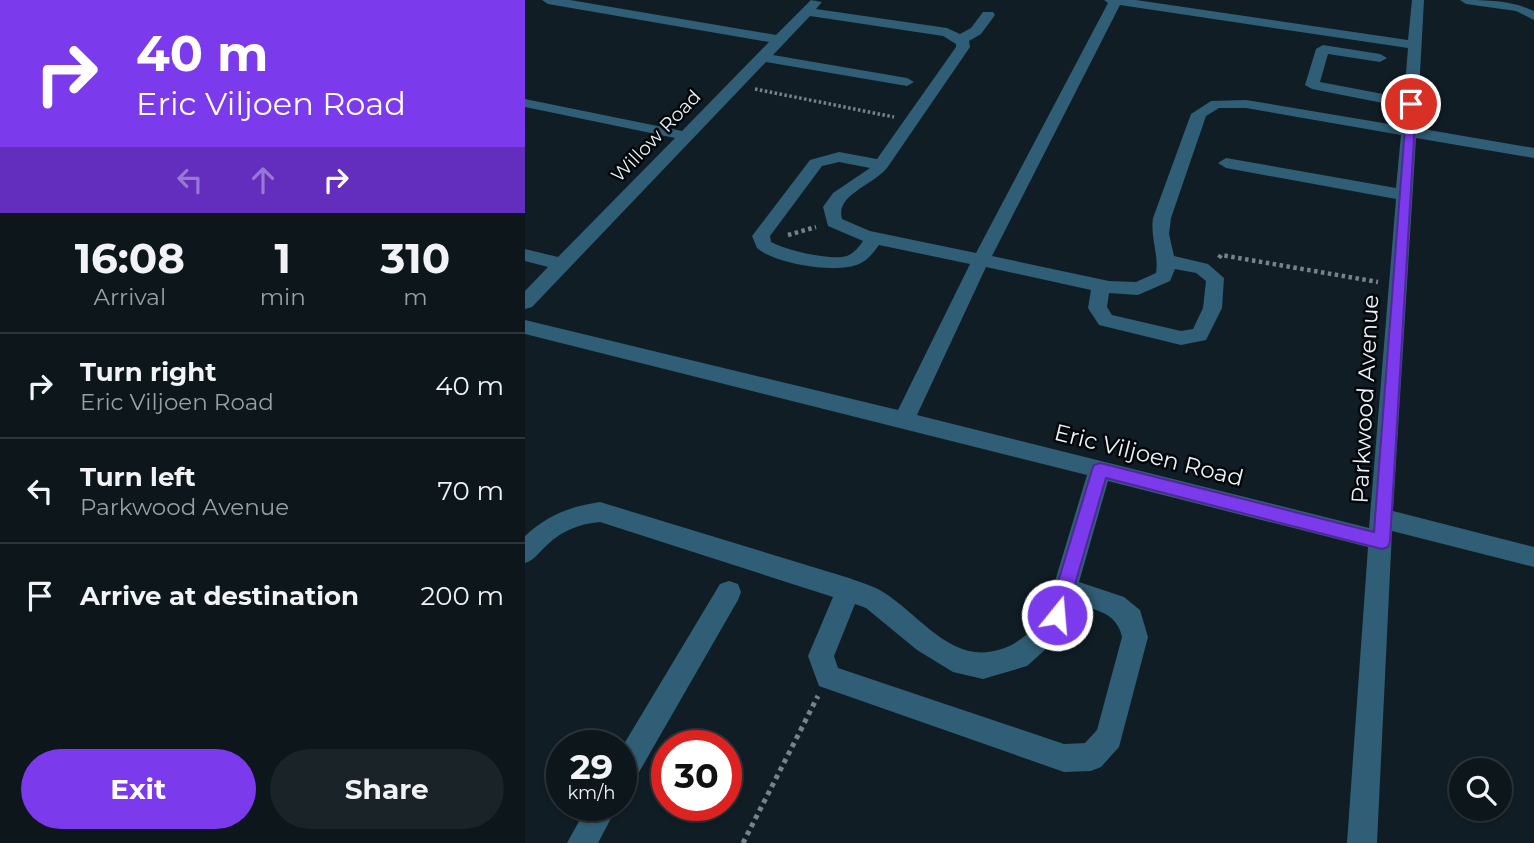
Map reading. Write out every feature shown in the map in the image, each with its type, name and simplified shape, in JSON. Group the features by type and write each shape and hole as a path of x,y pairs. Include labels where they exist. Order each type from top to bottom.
{"street":[{"path":"548,0 779,40"},
{"name":"Parkwood Avenue","path":"1362,843 1370,680 1383,530 1418,0"},
{"path":"1466,0 1519,8 1534,16"},
{"path":"904,420 981,260 1113,1 1415,45"},
{"path":"812,6 947,32 962,39 971,36 988,15"},
{"name":"Willow Road","path":"525,302 812,6"},
{"path":"962,39 963,47 881,165 864,181 846,189 832,204 830,213 834,222 853,233 1124,290 1153,284 1164,277 1167,261 1158,231 1199,114 1216,104 1246,104 1534,153"},
{"path":"1380,58 1323,49 1312,85 1411,104"},
{"path":"762,57 907,82"},
{"path":"525,103 685,136"},
{"path":"875,238 860,257 840,263 774,250 762,242 762,231 815,163 839,157 881,165"},
{"path":"1226,163 1404,195"},
{"path":"525,255 561,264"},
{"path":"1101,286 1097,308 1106,320 1189,338 1199,335 1207,321 1217,284 1210,273 1167,261"},
{"name":"Eric Viljoen Road","path":"525,327 1100,470 1383,530 1534,557"},
{"path":"525,553 538,537 556,523 585,513 600,512 849,589 882,604 926,642 941,651 962,663 983,667 1018,657 1047,632 1057,615 1100,470"},
{"path":"849,589 821,656 828,677 1064,758 1091,757 1109,737 1135,637 1131,618 1115,605 1065,589"},
{"path":"637,749 729,592"},
{"path":"582,843 595,821"}],"path":[{"path":"752,89 912,121"},
{"path":"762,242 834,222"},
{"path":"1210,273 1221,255 1383,282"},
{"path":"743,843 828,677"}],"route":[{"path":"1057,615 1100,470 1382,541 1411,104"}]}
